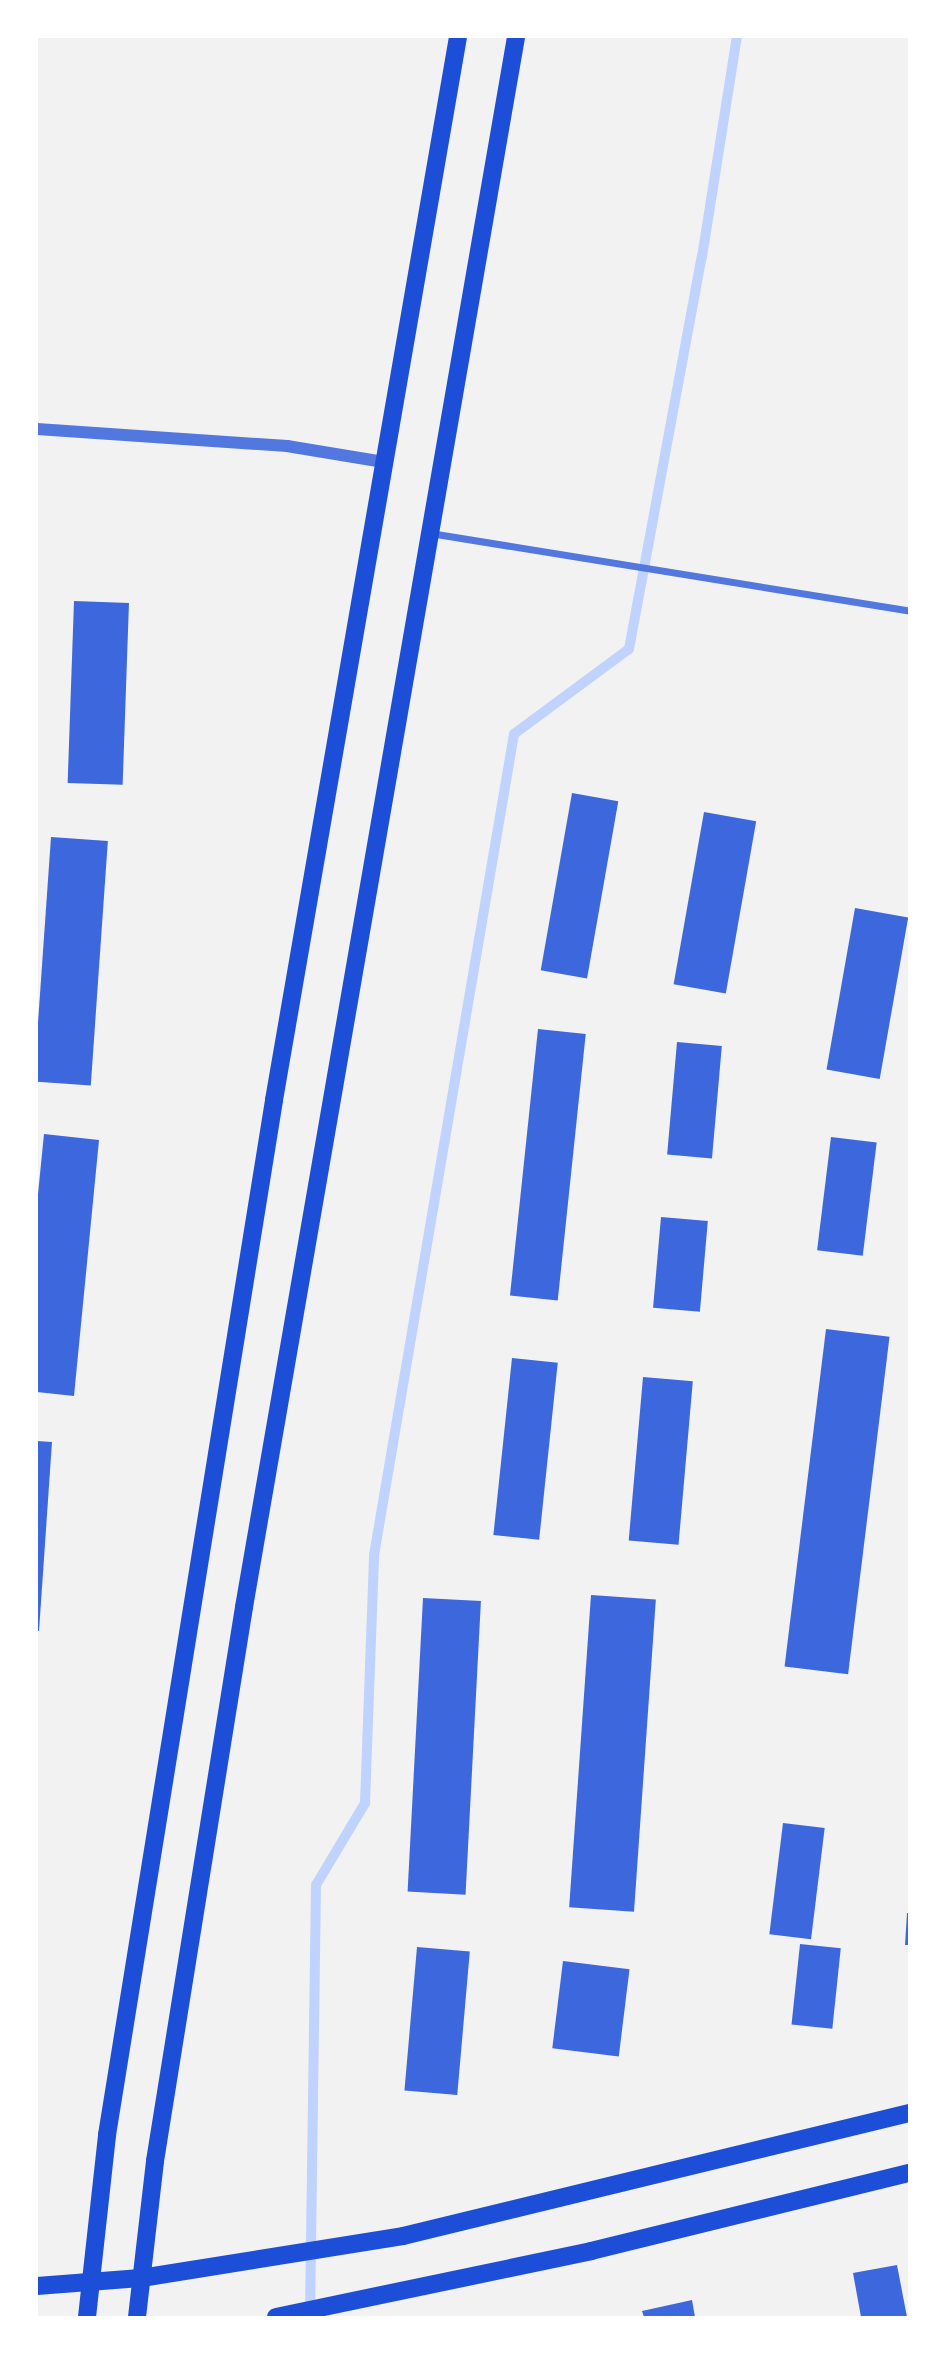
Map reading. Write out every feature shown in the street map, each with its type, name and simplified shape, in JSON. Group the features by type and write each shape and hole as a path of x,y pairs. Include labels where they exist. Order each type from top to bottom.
{"main road":[{"path":"87,2317 88,2281 107,2135 272,1114 458,37"},
{"path":"137,2317 155,2161 242,1621 516,37"},
{"path":"37,2286 141,2278 402,2236 909,2113"},
{"path":"276,2317 591,2252 909,2173"}],"street":[{"path":"37,429 287,446 384,462"},
{"path":"429,533 909,611"}],"building":[{"path":"74,601 129,603 123,785 68,783"},
{"path":"572,793 618,801 587,978 541,970"},
{"path":"704,812 756,821 726,994 674,984"},
{"path":"51,837 108,841 91,1085 37,1082 37,1037"},
{"path":"855,908 908,917 880,1079 827,1070"},
{"path":"538,1029 586,1034 558,1301 510,1296"},
{"path":"677,1042 722,1046 712,1158 667,1155"},
{"path":"44,1134 99,1140 74,1396 37,1392 37,1204"},
{"path":"831,1137 877,1143 863,1256 817,1250"},
{"path":"661,1217 708,1221 700,1312 653,1308"},
{"path":"826,1329 890,1337 848,1674 785,1666"},
{"path":"512,1358 558,1363 539,1540 493,1535"},
{"path":"643,1377 693,1381 679,1545 629,1540"},
{"path":"37,1441 52,1442 39,1631 37,1631"},
{"path":"591,1595 656,1600 634,1912 569,1907"},
{"path":"423,1598 481,1601 466,1895 408,1892"},
{"path":"783,1823 825,1828 811,1939 769,1934"},
{"path":"907,1913 909,1945 905,1945"},
{"path":"800,1944 841,1948 832,2029 792,2025"},
{"path":"417,1947 470,1952 457,2095 404,2090"},
{"path":"563,1961 630,1969 619,2057 552,2048"},
{"path":"897,2265 907,2317 861,2317 853,2273"},
{"path":"692,2300 695,2317 644,2317 642,2311"}],"waterway":[{"path":"310,2314 316,1885 365,1803 374,1555 514,734 629,649 702,257 737,37"}]}
